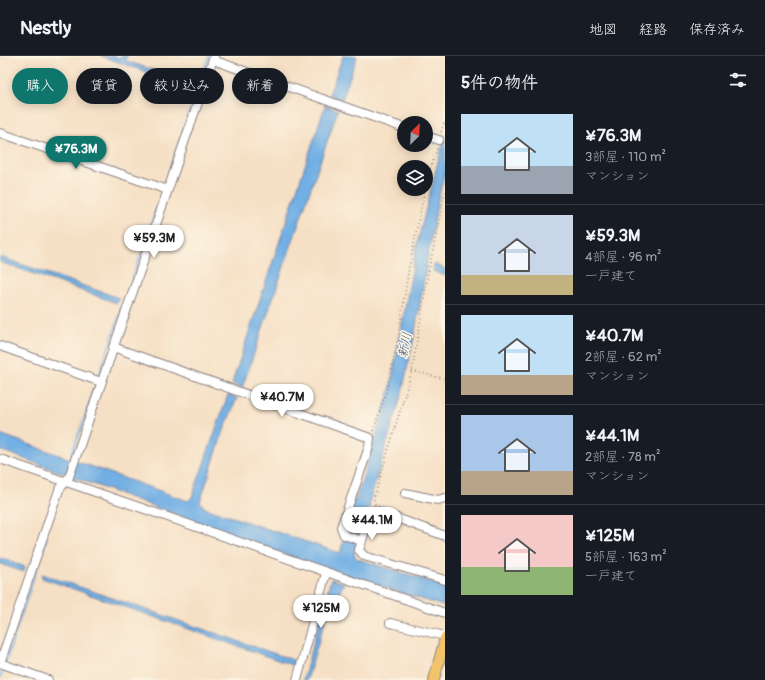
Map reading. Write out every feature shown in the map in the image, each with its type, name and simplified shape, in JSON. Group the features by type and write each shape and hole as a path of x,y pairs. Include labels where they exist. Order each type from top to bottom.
{"main road":[{"path":"434,680 445,637"}],"street":[{"path":"48,680 2,664 59,490 68,479 98,381 113,347 214,58 397,125"},
{"path":"0,133 168,190"},
{"path":"433,138 439,140"},
{"path":"0,346 98,381"},
{"path":"113,347 370,438 369,447 341,527 344,535 360,541"},
{"path":"0,459 68,479 326,573 445,613"},
{"path":"405,493 438,500 445,498"},
{"path":"445,536 375,510 369,518 360,541 359,550 364,556 445,580"},
{"path":"297,680 326,573"},
{"path":"390,623 445,637"}],"path":[{"path":"433,160 445,121"},
{"path":"375,510 374,498 412,371 432,252 445,192"},
{"path":"370,438 386,393 398,339 409,266 424,196"},
{"path":"412,371 445,379"}],"water":[{"path":"101,56 113,56 120,58 121,56 127,56 126,61 147,68 140,68 140,70"},
{"path":"343,56 357,56 342,100 329,95"},
{"path":"325,106 338,110 242,388 232,383"},
{"name":"新川","path":"445,134 445,173 437,204 415,332 402,393 369,503 370,505 368,512 365,513 354,551 355,557 358,559 445,586 443,606 314,565 0,450 0,434 188,501 192,497 228,395 237,398 222,435 200,502 205,508 340,553 353,508 351,506 353,500 356,500 390,389 417,244 429,196 433,196 433,181"},
{"path":"0,257 119,298 117,303 0,262"},
{"path":"434,264 445,269 445,276 433,271"},
{"path":"0,558 25,567 24,572 0,564"},
{"path":"42,574 296,661 295,666 42,578"},
{"path":"331,579 344,583 339,593 332,598 307,680 303,680"}],"waterway":[{"path":"164,187 209,56"},
{"path":"98,378 163,191"},
{"path":"72,454 97,382"},
{"path":"5,663 47,538"},
{"path":"0,678 4,667"}]}
